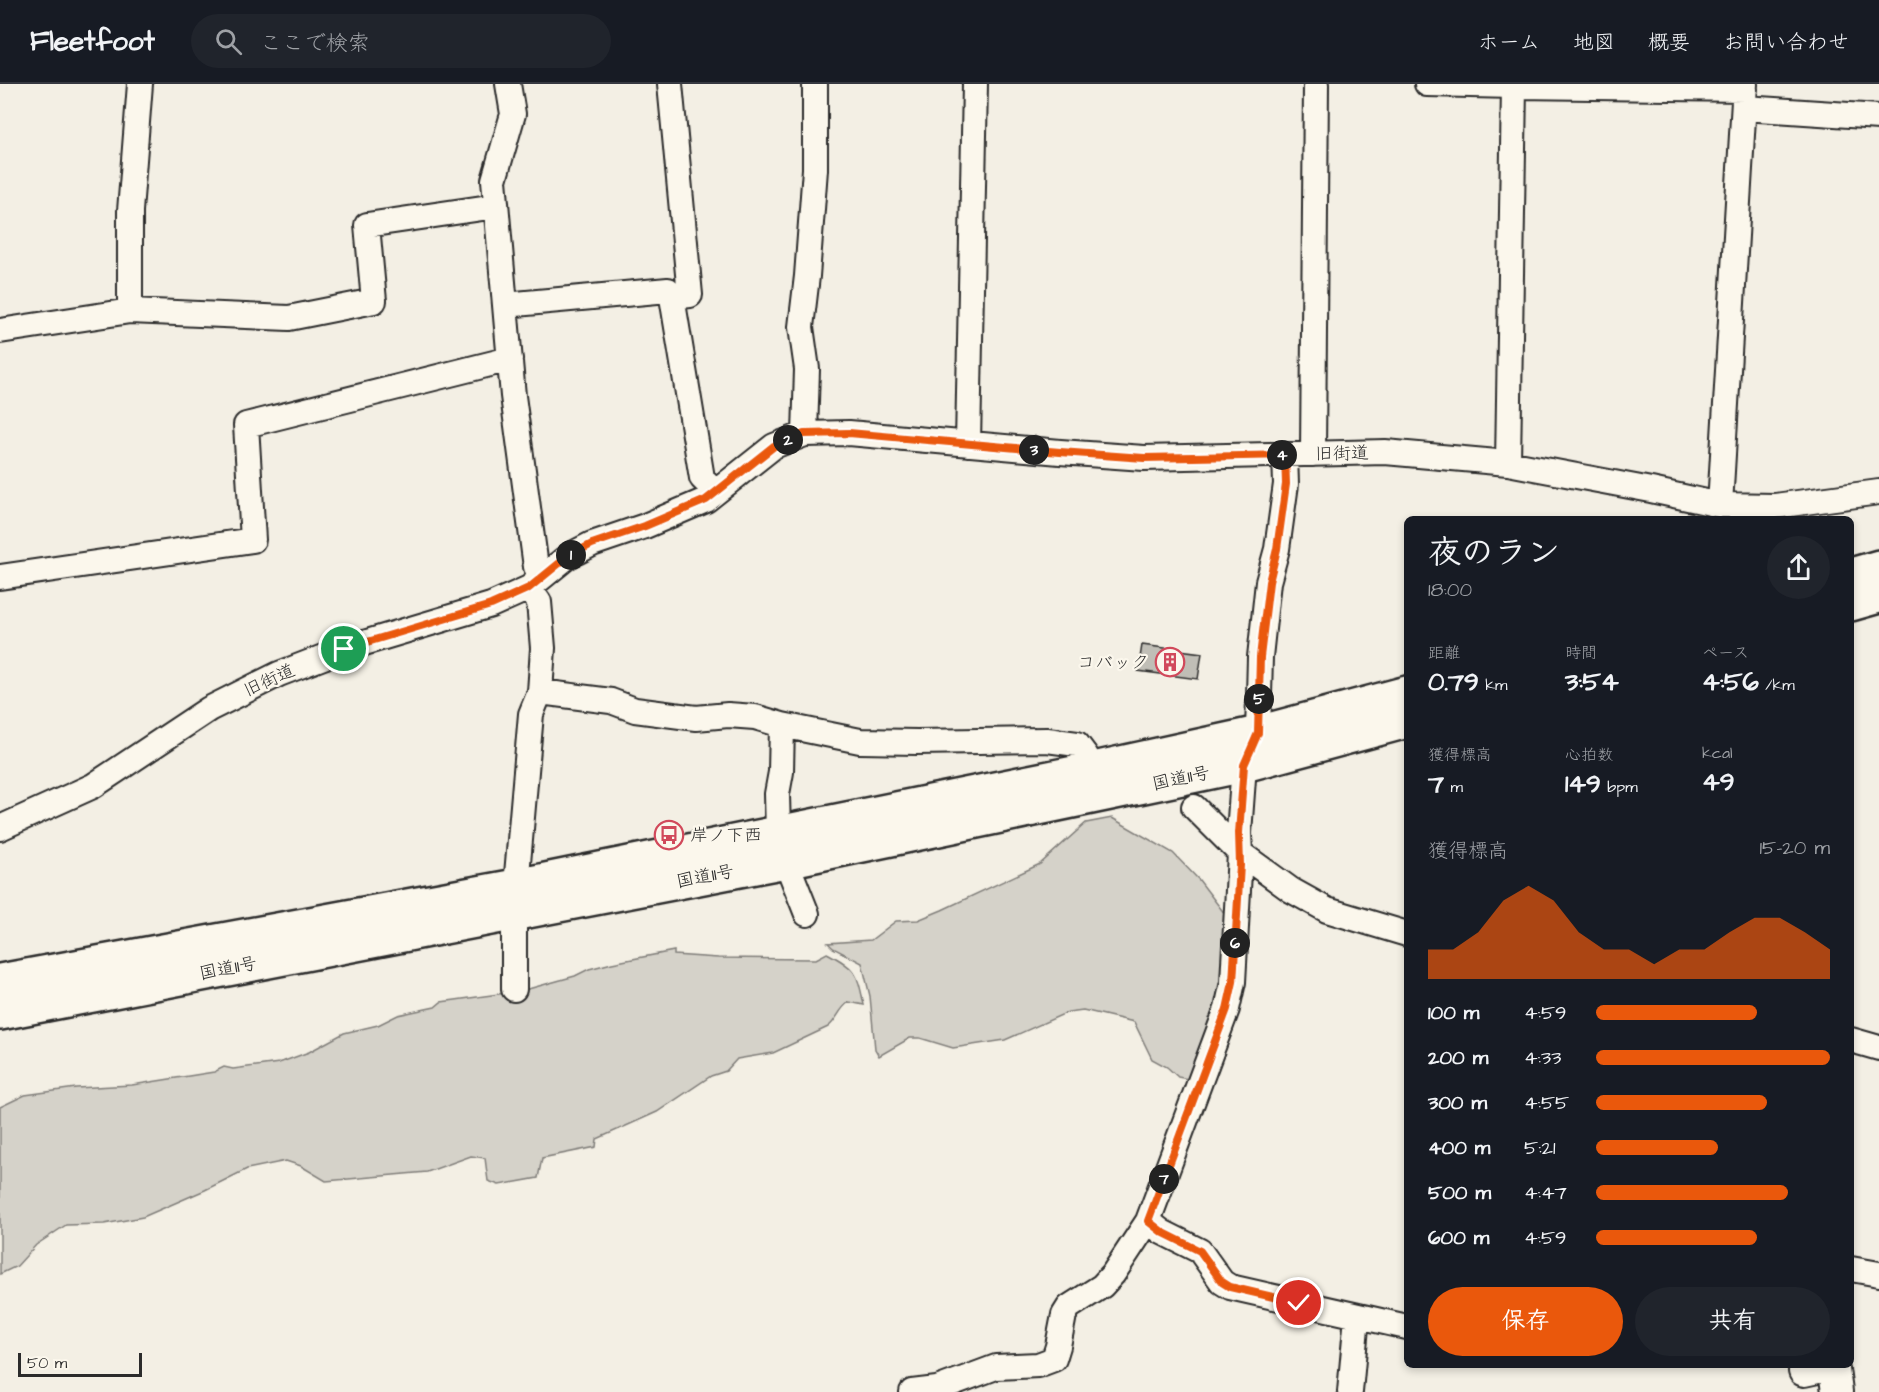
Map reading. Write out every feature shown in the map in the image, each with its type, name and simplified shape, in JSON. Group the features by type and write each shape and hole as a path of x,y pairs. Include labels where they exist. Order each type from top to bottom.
{"highway":[{"path":"1854,574 1879,567"},
{"path":"1854,603 1879,596"},
{"name":"国道11号","path":"782,847 1089,770 1258,733 1404,694"},
{"name":"国道11号","path":"0,1013 515,899 782,847 1244,765 1404,723"},
{"name":"国道11号","path":"0,981 515,899"}],"main road":[{"path":"1806,1376 1823,1368"},
{"path":"1830,1368 1834,1370 1837,1392"}],"street":[{"path":"130,311 130,211 140,84"},
{"path":"508,84 513,114 494,180 510,359 536,567 543,648 540,692 531,714 515,899 514,989"},
{"path":"670,84 690,295 672,297"},
{"path":"804,434 807,369 801,327 815,168 815,84"},
{"path":"968,444 975,84"},
{"path":"1313,454 1316,84"},
{"path":"1427,84 1744,94 1879,117"},
{"path":"1508,463 1514,85"},
{"path":"1720,506 1744,94"},
{"path":"0,331 130,311 289,318 374,301 367,225 496,206"},
{"path":"505,305 668,290 672,297 702,478 716,492"},
{"path":"0,577 253,540 246,424 510,359"},
{"name":"旧街道","path":"0,828 93,786 209,709 279,674 344,649 491,605 536,582 567,557 592,544 655,522 706,500 774,446 804,434 849,433 1144,458 1385,452 1508,463 1651,490 1720,506 1775,512 1879,492"},
{"path":"912,1392 937,1389 996,1368 1038,1365 1054,1359 1064,1315 1069,1306 1102,1286 1113,1274 1148,1221 1227,1009 1233,982 1244,765 1258,733 1260,657 1269,582 1277,549 1285,495 1285,455"},
{"path":"540,692 611,701 635,710 686,717 728,715 755,717 860,741 1047,740 1077,744 1086,756 1089,770"},
{"path":"782,725 781,772 777,794 782,847 807,914"},
{"path":"1194,807 1240,853 1292,890 1327,910 1404,933"},
{"path":"1854,1041 1879,1048"},
{"path":"1148,1221 1162,1232 1200,1251 1222,1282 1230,1287 1404,1326"},
{"path":"1854,1270 1879,1274"},
{"path":"1350,1392 1357,1316"}],"shaded area":[{"path":"1112,818 1173,853 1199,880 1228,918 1226,980 1193,1080 1178,1077 1167,1067 1152,1059 1134,1022 1083,1010 1068,1012 1005,1040 953,1048 920,1038 910,1038 879,1056 875,1049 870,996 862,963 828,943 871,940 896,921 918,920 942,910 1040,864 1086,823"},
{"path":"674,951 674,955 718,958 816,959 827,953 844,963 854,973 864,1005 849,1002 828,1027 773,1053 737,1059 726,1071 711,1076 657,1112 597,1139 596,1147 542,1158 538,1178 499,1185 488,1181 485,1158 471,1156 427,1172 326,1181 301,1166 286,1161 247,1169 143,1217 104,1224 66,1225 36,1245 17,1266 0,1274 0,1107 25,1095 76,1088 132,1085 214,1072 224,1067 233,1069 279,1063 309,1052 344,1033 378,1025 398,1015 435,1007 441,1002 521,991 575,976 589,969"}],"building":[{"name":"コバック","path":"1142,645 1202,653 1198,679 1138,671"}],"place":[{"name":"コバック","path":"1170,662"},
{"name":"岸ノ下西","path":"669,835"}],"route":[{"path":"344,649 491,605 529,588 567,557 592,544 645,526 706,500 774,446 804,434 849,433 1144,458 1285,455 1286,484 1277,549 1269,582 1260,657 1258,733 1244,765 1233,982 1227,1009 1148,1221 1162,1232 1200,1251 1222,1282 1230,1287 1299,1303"}]}
